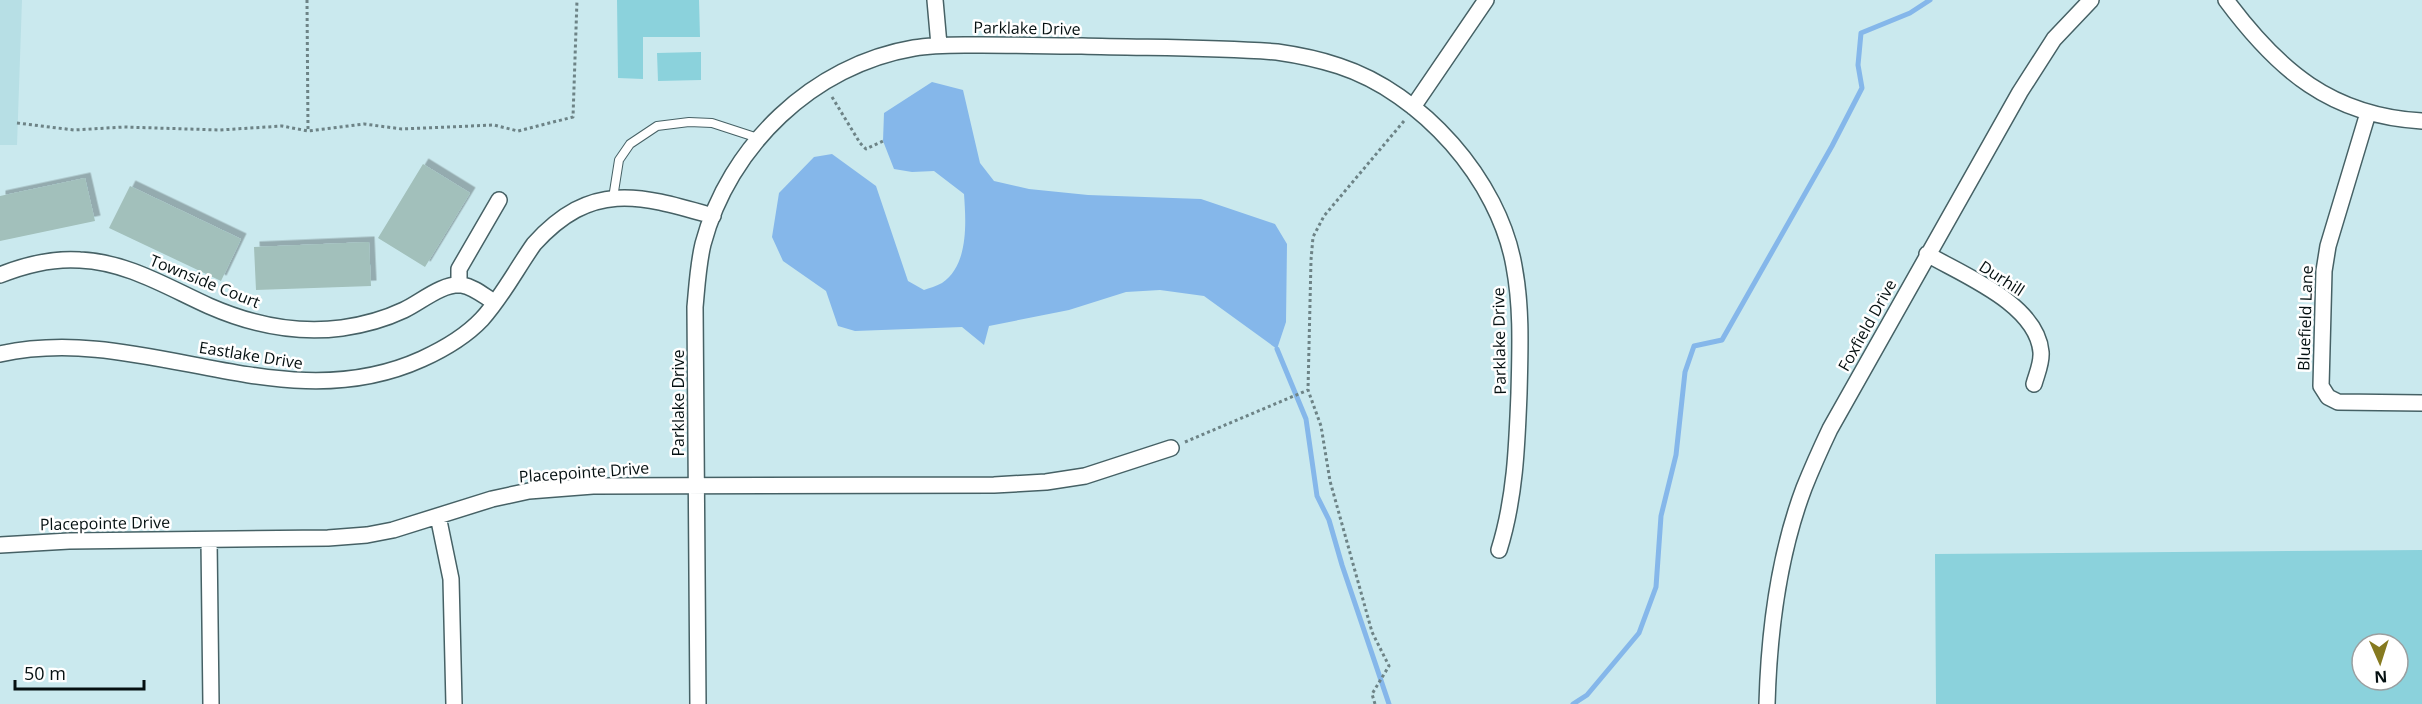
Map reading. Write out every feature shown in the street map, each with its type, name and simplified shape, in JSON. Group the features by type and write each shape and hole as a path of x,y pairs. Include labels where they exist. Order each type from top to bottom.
{"street":[{"path":"935,0 939,45"},
{"path":"1413,107 1486,0"},
{"name":"Foxfield Drive","path":"1767,704 1773,611 1789,536 1804,487 1830,429 1927,254 2031,75 2058,34 2091,0"},
{"path":"2226,0 2265,50 2305,83 2338,102 2368,113 2401,120 2422,121"},
{"name":"Parklake Drive","path":"698,704 695,307 698,268 704,242 713,216 735,170 758,138 785,110 823,83 851,68 888,54 914,48 939,45 1277,52 1303,56 1341,67 1376,83 1413,107 1448,140 1487,192 1503,228 1514,266 1520,305 1518,435 1512,500 1499,550"},
{"name":"Bluefield Lane","path":"2368,113 2328,246 2324,271 2321,386 2328,397 2338,402 2422,403"},
{"name":"Eastlake Drive","path":"0,354 38,348 77,347 116,350 282,380 308,382 346,380 392,370 443,349 464,335 482,318 534,244 574,210 613,198 653,199 713,216"},
{"path":"494,302 470,287 459,285 459,269 499,200"},
{"name":"Durhill","path":"1927,254 1995,292 2024,316 2038,338 2041,351 2034,384"},
{"name":"Townside Court","path":"0,275 42,262 92,261 141,274 211,307 248,320 274,326 313,330 352,327 378,320 448,287 459,285"},
{"name":"Placepointe Drive","path":"0,545 69,541 328,538 367,535 492,499 529,491 593,486 982,485 1046,482 1098,473 1171,448"},
{"path":"438,516 451,579 454,704"},
{"path":"209,540 211,704"}],"lane":[{"path":"613,198 619,160 630,144 657,126 689,122 712,123 758,138"}],"path":[{"path":"307,0 308,131"},
{"path":"17,123 74,130 124,128 220,130 282,126 308,131 364,124 402,129 494,125 518,130 573,117 577,0"},
{"path":"823,83 866,149 883,141"},
{"path":"1375,704 1372,694 1389,666 1372,632 1330,481 1322,426 1308,390 1311,260 1313,237 1324,216 1413,107"},
{"path":"1171,448 1308,390"}],"shaded area":[{"path":"0,0 22,0 17,145 0,145"},
{"path":"617,0 699,0 700,37 643,37 643,79 618,78"},
{"path":"701,52 701,80 658,81 657,53"},
{"path":"932,82 963,90 980,163 994,181 1029,189 1088,195 1201,199 1275,224 1287,244 1286,322 1277,349 1204,296 1160,290 1126,292 1069,310 989,326 984,345 962,327 855,331 838,326 826,291 783,261 772,237 779,193 814,157 832,154 876,186 908,281 924,290 942,283 957,265 964,242 964,194 934,171 912,172 894,169 883,141 884,113"},
{"path":"2422,550 2422,704 1936,704 1935,554"}],"building":[{"path":"423,164 470,193 425,267 378,238"},
{"path":"85,178 95,221 0,241 0,196"},
{"path":"130,186 241,239 221,281 109,228"},
{"path":"369,242 371,286 256,290 254,247"}],"waterway":[{"path":"1573,704 1587,695 1639,633 1656,587 1661,516 1676,455 1685,372 1694,346 1722,340 1832,146 1862,88 1858,65 1861,33 1910,13 1930,0"},
{"path":"1277,349 1306,419 1317,496 1329,520 1389,704"}]}
